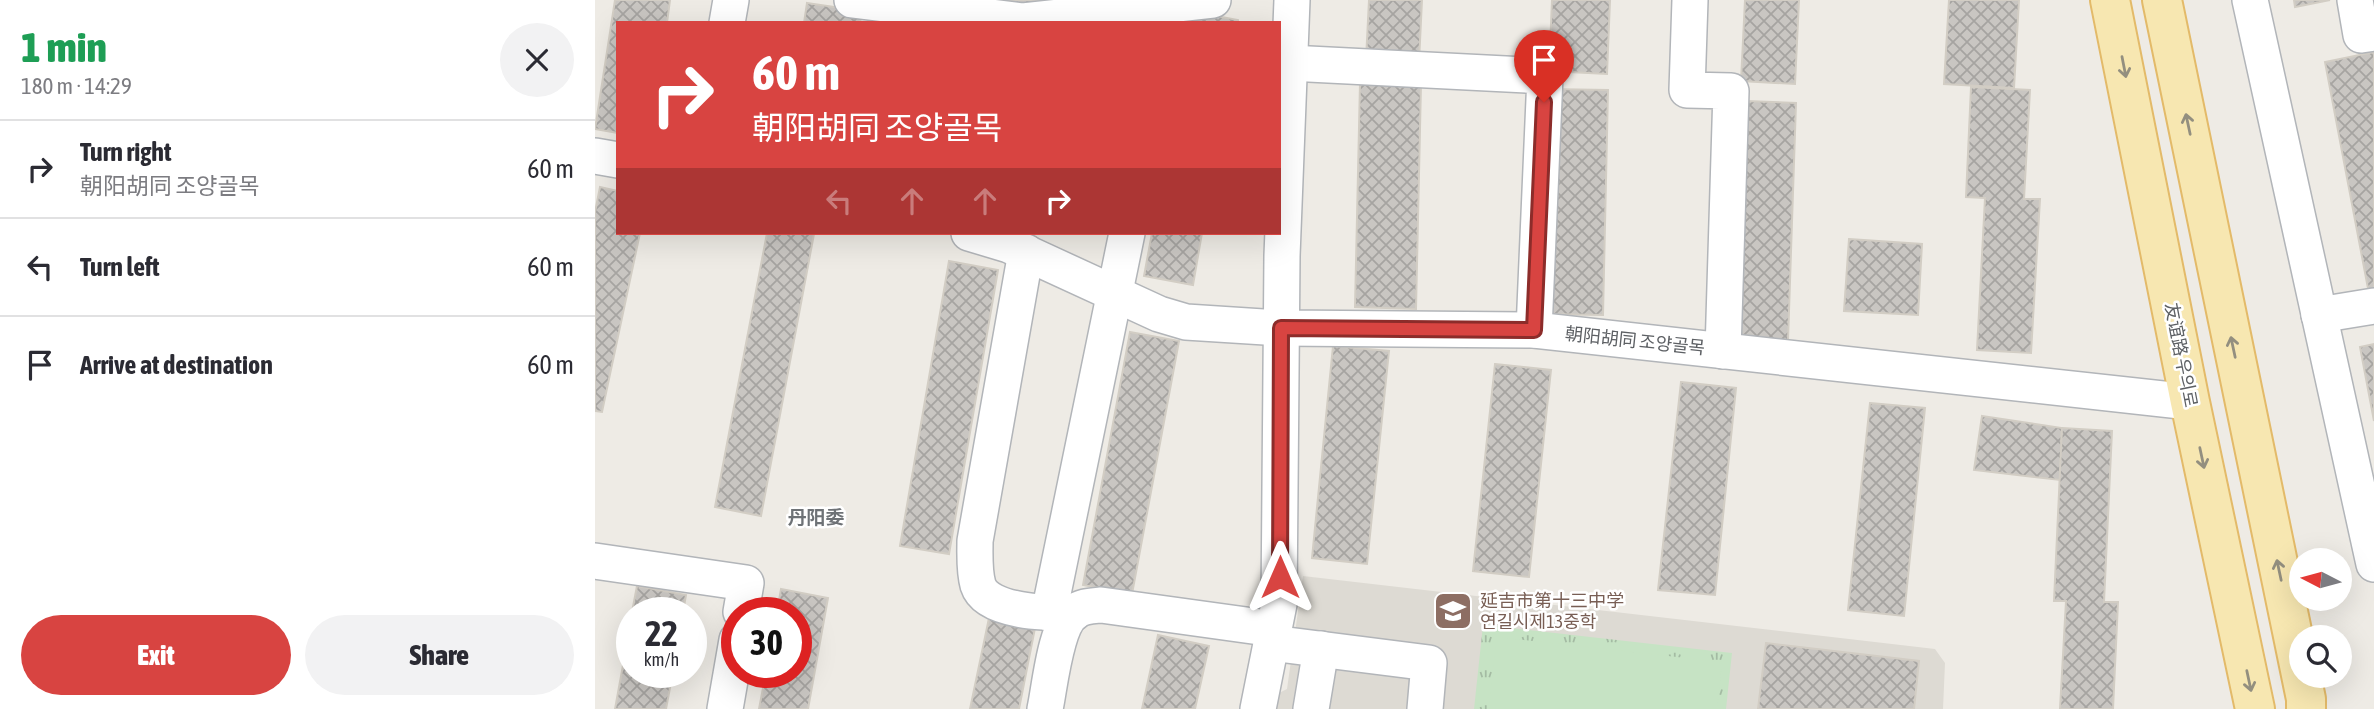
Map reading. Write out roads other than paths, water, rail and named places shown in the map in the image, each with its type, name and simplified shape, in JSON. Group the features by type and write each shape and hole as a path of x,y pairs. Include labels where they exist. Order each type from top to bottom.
{"main road":[{"name":"友谊路 우의로","path":"2110,0 2190,402 2255,709"},
{"path":"2162,0 2306,709"}],"street":[{"path":"727,21 731,0"},
{"path":"852,0 1023,21 1172,14 1213,0"},
{"path":"1258,709 1279,604 1281,328 1291,0"},
{"path":"1690,0 1687,90 1731,91 1723,351"},
{"path":"2250,0 2374,564"},
{"path":"2355,0 2361,35 2374,33"},
{"path":"1289,63 1545,76 1534,330"},
{"path":"595,156 616,160"},
{"name":"朝阳胡同 조양골목","path":"975,235 1025,252 1160,314 1187,322 1281,328 1534,330 2190,402"},
{"path":"1061,613 1127,235"},
{"path":"1025,252 975,541 975,569 979,587 988,599 1015,608 1061,613 1101,605 1273,636 1321,649 1429,663 1425,709"},
{"path":"2319,315 2374,306"},
{"path":"595,561 740,597"},
{"path":"1045,709 1059,642 1067,620 1061,613"},
{"path":"1311,709 1321,649"},
{"path":"725,709 729,688"}],"place":[{"name":"延吉市第十三中学 연길시제13중학","path":"1453,611"}],"district":[{"name":"丹阳委","path":"816,517"}]}
